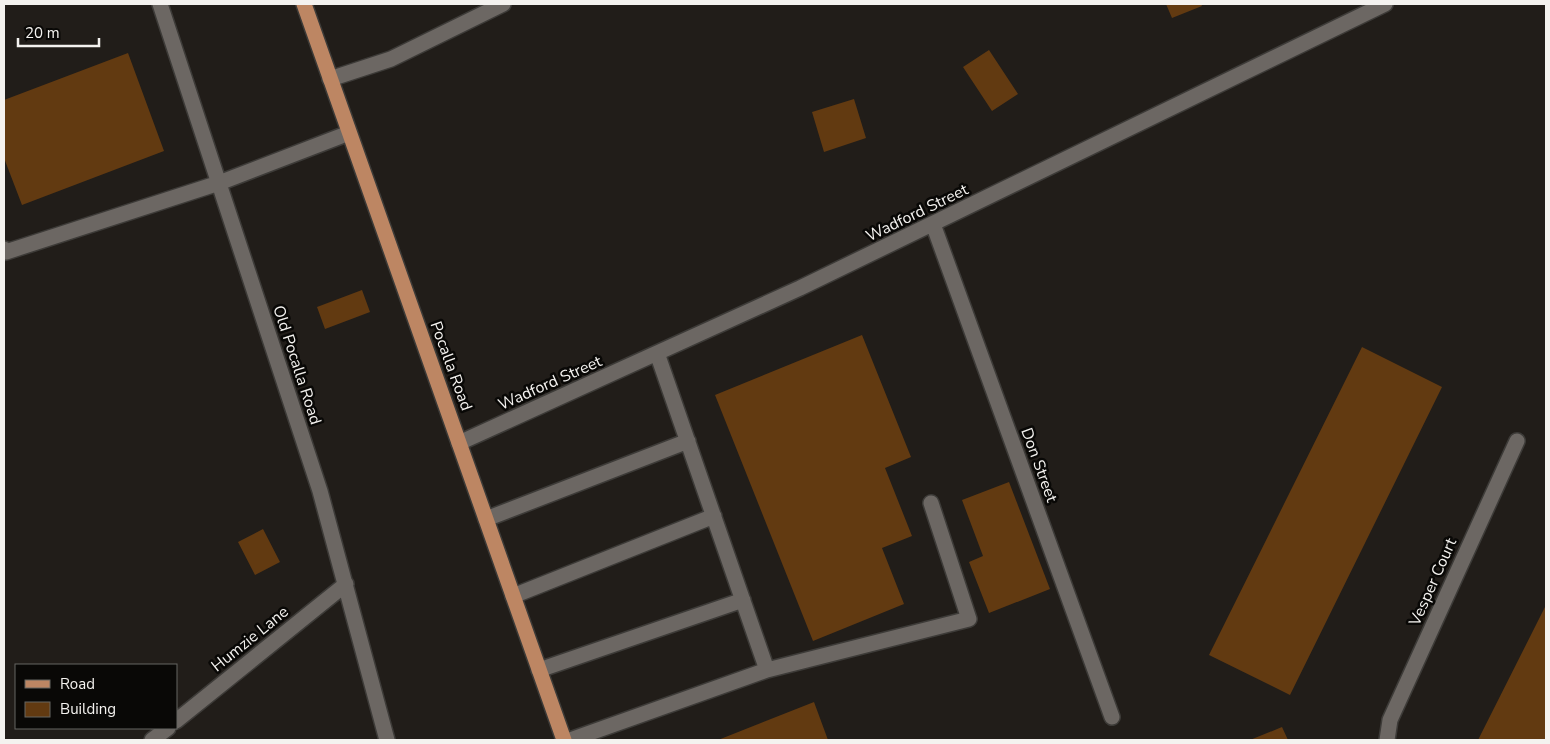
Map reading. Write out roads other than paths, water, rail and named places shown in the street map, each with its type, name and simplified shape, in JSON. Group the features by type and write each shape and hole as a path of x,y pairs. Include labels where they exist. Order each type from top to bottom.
{"main road":[{"name":"Pocalla Road","path":"304,4 564,740"}],"street":[{"name":"Old Pocalla Road","path":"160,4 320,491 387,740"},
{"path":"330,79 391,59 503,4"},
{"name":"Wadford Street","path":"459,443 658,353 933,224 1385,4"},
{"path":"4,248 6,252 219,183 349,133"},
{"name":"Don Street","path":"933,224 1112,717"},
{"path":"658,353 767,670"},
{"path":"486,519 688,441"},
{"name":"Vesper Court","path":"1387,740 1390,720 1517,441"},
{"path":"570,740 767,670 969,619 931,503"},
{"path":"513,596 714,516"},
{"name":"Humzie Lane","path":"178,719 346,584"},
{"path":"539,670 743,600"},
{"path":"152,740 167,729"}]}
